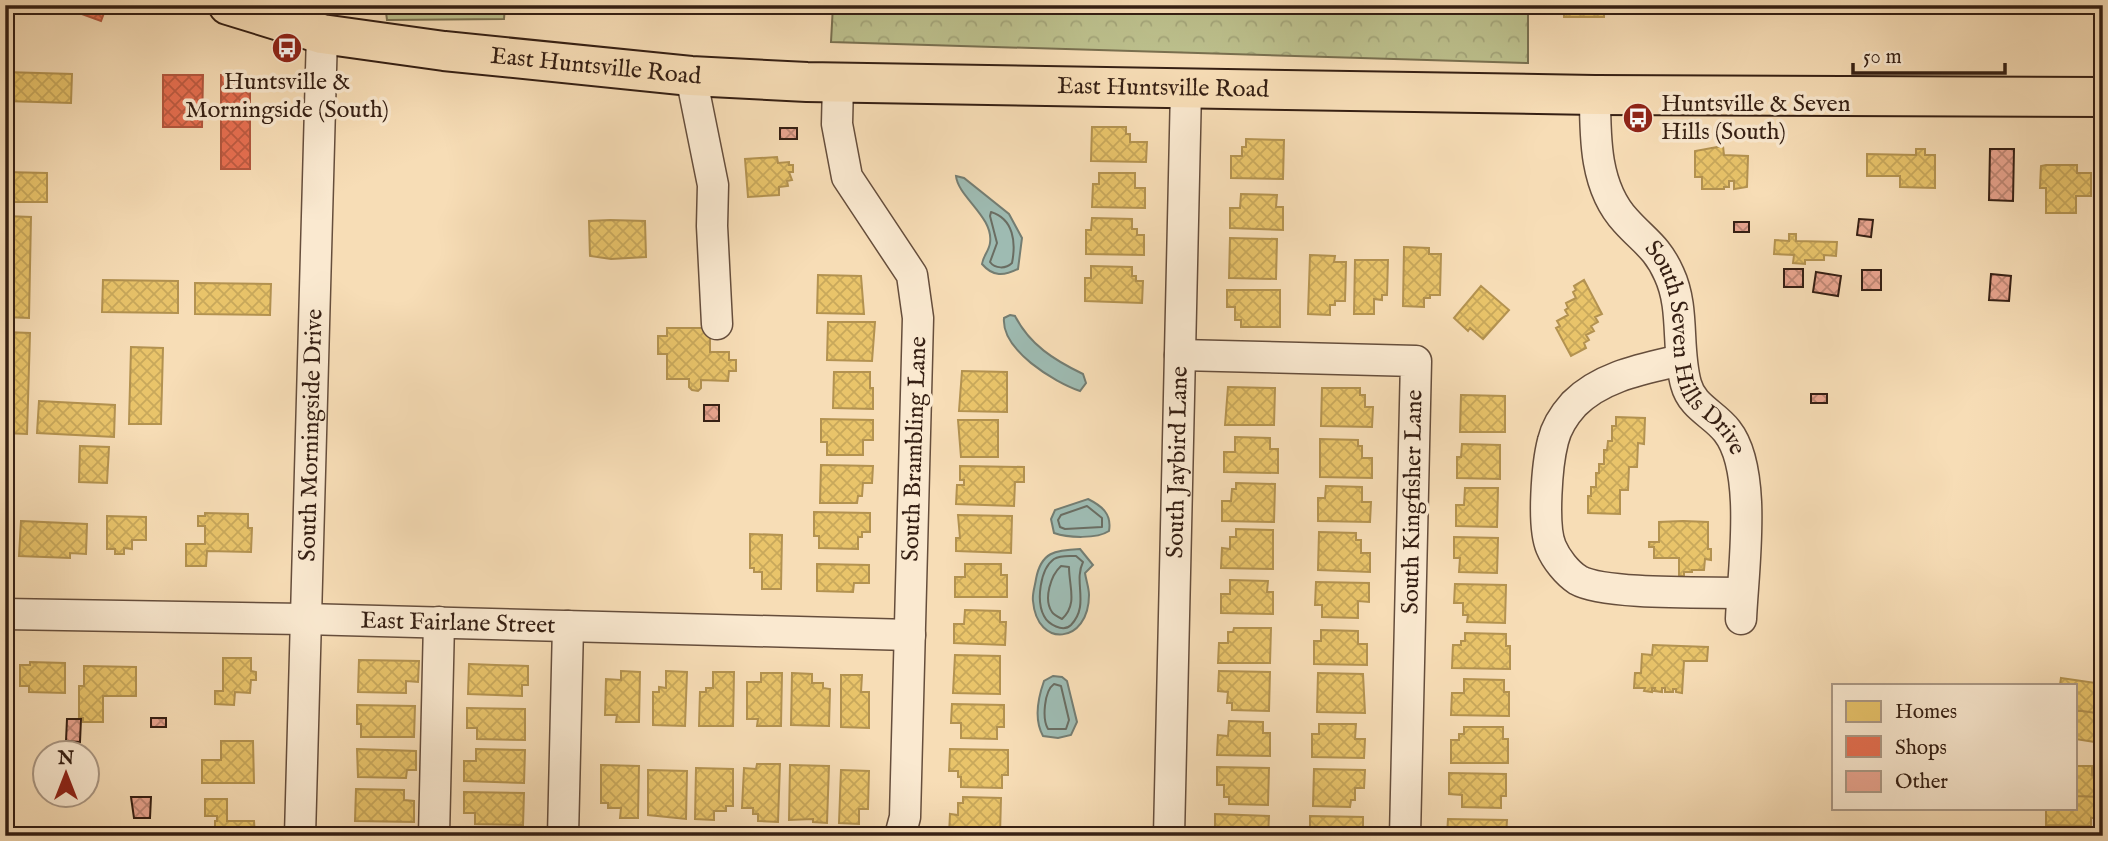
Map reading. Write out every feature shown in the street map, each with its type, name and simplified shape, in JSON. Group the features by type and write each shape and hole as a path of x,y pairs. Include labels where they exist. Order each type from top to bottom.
{"main road":[{"name":"East Huntsville Road","path":"228,5 321,34 444,51 691,76 838,83 1595,96 2103,97"}],"street":[{"name":"South Morningside Drive","path":"300,836 321,34"},
{"path":"691,76 713,185 712,226 717,324"},
{"name":"South Brambling Lane","path":"838,83 837,124 847,177 912,275 918,318 905,817 901,836"},
{"name":"South Jaybird Lane","path":"1169,836 1186,89"},
{"name":"South Seven Hills Drive","path":"1595,96 1595,136 1604,188 1625,220 1653,245 1670,275 1680,318 1681,360 1686,387 1701,409 1727,431 1741,461 1746,495 1742,606 1601,588 1578,580 1561,565 1550,546 1546,521 1548,467 1553,439 1564,416 1575,403 1600,384 1633,371 1681,360"},
{"name":"South Kingfisher Lane","path":"1180,355 1416,361 1405,836"},
{"name":"East Fairlane Street","path":"5,614 910,635"},
{"path":"434,836 439,622"},
{"path":"563,836 568,626"}],"green space":[{"path":"385,5 505,5 504,19 387,20"},
{"path":"833,5 1528,5 1528,63 831,42"}],"water":[{"path":"956,176 964,178 1009,214 1022,238 1018,269 999,274 982,264 989,246 990,234 982,216 958,184"},
{"path":"1015,316 1028,335 1044,351 1083,374 1086,383 1080,391 1044,372 1020,353 1005,330 1004,318"},
{"path":"1088,499 1105,511 1110,525 1109,531 1082,537 1054,533 1051,519 1055,510"},
{"path":"1080,549 1093,565 1085,573 1089,595 1087,611 1081,623 1072,631 1052,633 1043,627 1037,617 1033,601 1038,570 1050,554"},
{"path":"1053,676 1067,681 1077,722 1071,735 1058,738 1043,736 1038,716 1044,681"}],"building: Homes":[{"path":"1547,5 1604,5 1604,17 1564,17 1564,8 1547,8"},
{"path":"5,72 72,74 71,103 5,101"},
{"path":"1092,127 1126,127 1130,142 1147,142 1146,162 1091,161"},
{"path":"1246,139 1284,140 1283,179 1231,178 1231,156 1242,156"},
{"path":"1723,146 1724,155 1748,156 1747,187 1734,189 1734,181 1729,181 1729,187 1724,189 1702,189 1702,177 1695,177 1695,151"},
{"path":"1916,149 1925,149 1925,155 1935,155 1935,188 1900,187 1900,176 1867,176 1867,154 1916,155"},
{"path":"777,157 778,163 789,162 789,165 793,165 793,172 789,172 792,180 787,181 788,186 779,187 779,195 748,197 745,159"},
{"path":"2077,165 2077,173 2091,173 2091,196 2076,196 2076,213 2046,213 2046,188 2040,188 2041,166"},
{"path":"5,172 47,173 47,202 5,202"},
{"path":"1099,173 1135,173 1135,188 1145,188 1145,208 1092,207 1093,184 1099,184"},
{"path":"1241,194 1277,195 1276,207 1283,207 1283,230 1230,228 1230,208 1240,208"},
{"path":"5,216 31,217 29,318 5,317"},
{"path":"1092,218 1132,219 1132,229 1137,229 1137,235 1144,235 1144,255 1086,254 1086,230 1091,230"},
{"path":"589,221 645,221 646,257 611,259 590,256"},
{"path":"1789,234 1796,234 1796,241 1837,242 1836,256 1824,255 1824,260 1805,260 1805,264 1793,263 1794,255 1774,254 1775,240 1789,241"},
{"path":"1230,238 1277,239 1276,279 1229,278"},
{"path":"1404,247 1429,248 1429,254 1441,254 1440,295 1424,298 1424,307 1403,306"},
{"path":"1310,255 1335,256 1334,262 1346,262 1345,301 1335,301 1335,305 1330,305 1330,315 1308,314"},
{"path":"1355,260 1388,260 1387,295 1382,295 1382,300 1374,299 1374,314 1354,314"},
{"path":"1091,266 1132,267 1132,276 1136,276 1136,281 1143,281 1142,303 1085,301 1085,278 1091,278"},
{"path":"818,275 861,276 864,314 817,313"},
{"path":"103,280 178,281 178,313 102,312"},
{"path":"1584,280 1602,314 1595,317 1598,322 1591,326 1594,331 1586,335 1589,340 1584,343 1586,348 1571,356 1556,328 1560,326 1557,321 1568,315 1565,310 1568,308 1566,303 1576,298 1574,286"},
{"path":"195,283 271,284 270,315 195,314"},
{"path":"1481,286 1509,310 1483,339 1470,328 1468,331 1454,318"},
{"path":"1227,290 1280,290 1280,327 1241,327 1241,320 1235,320 1235,307 1227,307"},
{"path":"828,322 875,322 872,361 827,360"},
{"path":"667,328 710,328 710,352 729,352 729,360 736,360 736,371 729,371 728,381 701,380 701,388 698,391 689,387 689,379 667,379 667,354 658,354 658,336 667,336"},
{"path":"5,332 30,333 27,434 5,433"},
{"path":"131,347 163,348 161,424 129,424"},
{"path":"962,371 1007,372 1007,412 959,411"},
{"path":"834,372 870,372 873,409 833,408"},
{"path":"1228,387 1275,388 1274,425 1225,425"},
{"path":"1322,388 1360,388 1360,395 1365,395 1365,407 1373,407 1372,427 1321,426"},
{"path":"1461,395 1505,396 1505,432 1460,432"},
{"path":"39,401 115,405 114,437 37,433"},
{"path":"1616,417 1645,418 1644,444 1638,443 1637,467 1629,467 1628,490 1620,490 1620,514 1588,513 1588,496 1591,496 1591,487 1596,487 1596,473 1599,473 1599,464 1604,464 1604,450 1607,450 1608,441 1612,441 1612,426 1616,426"},
{"path":"821,419 873,420 873,440 863,440 863,455 827,455 827,442 821,442"},
{"path":"958,420 998,420 998,457 961,457"},
{"path":"1235,437 1270,438 1270,449 1278,449 1278,473 1224,472 1224,452 1235,452"},
{"path":"1320,439 1358,440 1358,446 1362,446 1362,458 1372,458 1372,478 1320,477"},
{"path":"1462,444 1500,445 1500,479 1457,478 1457,457 1461,457"},
{"path":"80,446 109,447 107,483 79,482"},
{"path":"821,465 873,466 872,483 863,483 862,496 858,496 857,503 820,503"},
{"path":"960,466 1024,467 1024,482 1015,482 1014,506 956,504 957,485 964,485 964,480 960,480"},
{"path":"1236,483 1275,484 1274,522 1222,521 1222,501 1231,501 1232,489 1236,489"},
{"path":"1326,486 1362,487 1362,502 1371,502 1370,522 1318,521 1318,498 1325,498"},
{"path":"1465,488 1498,488 1497,527 1456,526 1456,505 1464,505"},
{"path":"814,512 870,513 870,532 862,532 862,537 858,537 858,549 819,548 819,536 814,536"},
{"path":"205,513 248,514 248,528 252,528 251,552 207,551 206,566 186,566 186,544 205,544 205,526 198,526 198,516 205,516"},
{"path":"958,515 1012,516 1011,553 956,551 956,538 960,538"},
{"path":"107,516 146,517 146,540 132,540 132,549 124,548 124,554 115,554 115,549 107,549"},
{"path":"21,521 87,524 86,554 70,553 70,558 19,556"},
{"path":"1659,522 1708,522 1708,549 1711,549 1711,560 1705,559 1704,570 1692,570 1679,576 1679,558 1654,558 1654,547 1649,547 1649,542 1659,542"},
{"path":"1236,529 1273,530 1273,569 1221,568 1222,548 1230,549 1230,537 1236,537"},
{"path":"1319,532 1356,533 1356,540 1361,540 1361,553 1370,553 1370,572 1318,570"},
{"path":"750,534 782,535 781,589 762,589 762,572 754,572 754,568 750,568"},
{"path":"1454,537 1498,538 1497,573 1459,572 1460,558 1454,558"},
{"path":"817,564 869,565 869,583 854,583 853,592 817,591"},
{"path":"965,564 1001,564 1001,575 1007,575 1007,597 955,597 955,577 965,577"},
{"path":"1230,580 1268,581 1267,592 1273,592 1273,614 1221,613 1221,594 1230,594"},
{"path":"1316,582 1369,583 1369,602 1358,601 1358,618 1322,617 1322,605 1315,605"},
{"path":"1455,584 1506,585 1505,623 1467,622 1468,615 1463,615 1463,603 1454,603"},
{"path":"965,610 1000,611 1000,622 1006,622 1005,645 954,643 954,624 964,624"},
{"path":"1234,628 1271,628 1270,663 1218,663 1219,643 1228,643 1228,632 1233,632"},
{"path":"1321,630 1358,631 1358,644 1367,644 1367,665 1314,664 1314,641 1321,641"},
{"path":"1465,633 1506,634 1506,646 1510,646 1510,669 1452,668 1453,645 1461,645 1461,641 1465,641"},
{"path":"1653,645 1708,647 1707,661 1684,661 1682,693 1676,692 1676,689 1673,689 1673,692 1665,692 1665,688 1662,688 1662,692 1652,688 1652,692 1644,691 1645,688 1634,688 1635,673 1641,673 1642,654 1652,655"},
{"path":"955,655 1000,656 1000,694 953,693"},
{"path":"223,658 251,658 251,671 256,672 256,680 251,680 250,693 235,692 234,705 215,704 215,691 223,691"},
{"path":"359,660 419,661 418,682 406,681 406,693 358,692"},
{"path":"30,662 65,663 65,693 29,692 29,686 20,686 20,665 30,665"},
{"path":"469,664 528,666 528,685 522,685 522,696 468,694"},
{"path":"84,666 136,667 136,696 103,696 103,722 83,722 83,718 79,718 79,686 84,686"},
{"path":"621,671 640,672 639,722 616,722 617,715 605,715 606,679 621,680"},
{"path":"666,671 687,672 685,726 653,725 653,692 659,692 659,687 666,688"},
{"path":"1219,671 1270,672 1269,711 1232,710 1232,703 1227,703 1228,692 1218,691"},
{"path":"713,672 734,672 733,726 699,726 700,692 713,688"},
{"path":"761,673 782,673 781,726 757,726 758,719 747,719 747,682 761,682"},
{"path":"792,673 812,674 812,683 823,683 823,688 830,689 829,726 791,725"},
{"path":"1318,673 1363,674 1365,713 1317,712"},
{"path":"841,675 862,675 861,692 869,692 869,728 841,727"},
{"path":"2061,678 2103,684 2103,714 2076,710 2076,684 2060,684"},
{"path":"1464,679 1504,680 1504,692 1509,692 1509,716 1451,715 1452,693 1464,693"},
{"path":"952,704 1004,705 1004,727 997,727 997,739 961,738 961,723 951,723"},
{"path":"357,705 415,706 414,737 361,737 361,724 357,724"},
{"path":"467,708 525,709 525,740 477,739 477,728 467,728"},
{"path":"2076,710 2103,714 2103,734 2096,733 2095,742 2076,739"},
{"path":"1229,721 1263,722 1263,733 1270,733 1270,756 1217,755 1218,735 1228,736"},
{"path":"1319,724 1356,724 1355,739 1365,739 1364,758 1312,757 1312,734 1319,734"},
{"path":"1464,727 1503,727 1503,739 1508,739 1508,763 1451,763 1451,740 1459,740 1459,734 1464,734"},
{"path":"221,741 253,741 254,783 202,783 202,760 221,760"},
{"path":"357,749 416,751 416,770 407,770 406,778 358,777"},
{"path":"476,749 525,750 524,783 464,781 464,761 476,761"},
{"path":"950,749 1008,750 1008,775 1002,775 1002,788 961,787 958,771 949,771"},
{"path":"757,764 780,764 778,822 758,821 758,814 753,814 753,808 742,808 744,768 756,769"},
{"path":"601,765 639,766 638,818 620,818 621,808 608,808 608,803 601,803"},
{"path":"790,765 829,766 827,823 813,822 813,819 789,820"},
{"path":"2076,766 2092,766 2092,775 2102,776 2101,797 2076,796"},
{"path":"1217,767 1269,768 1268,805 1229,804 1229,797 1224,797 1224,785 1217,785"},
{"path":"696,768 733,769 733,806 726,806 726,811 714,811 714,820 695,819"},
{"path":"1314,769 1365,770 1364,788 1355,788 1355,800 1351,800 1350,807 1313,806"},
{"path":"648,770 687,771 686,819 648,815"},
{"path":"841,770 869,771 868,809 859,809 859,824 839,823"},
{"path":"1449,773 1506,774 1506,796 1501,796 1501,808 1462,807 1462,795 1449,794"},
{"path":"356,789 404,790 404,800 414,801 414,822 355,821"},
{"path":"464,792 524,793 523,825 475,824 475,813 464,813"},
{"path":"2076,796 2101,797 2100,818 2091,818 2091,826 2046,825 2046,810 2076,810"},
{"path":"963,797 1001,798 1000,835 949,834 950,814 958,815 958,803 963,803"},
{"path":"205,799 227,799 227,821 254,821 255,836 215,836 217,816 205,816"},
{"path":"1215,814 1269,816 1268,836 1215,835"},
{"path":"1310,816 1363,817 1363,836 1310,836"},
{"path":"1448,819 1507,820 1506,836 1447,836"},
{"path":"354,833 415,834 415,836 354,836"},
{"path":"522,835 522,836 467,836"}],"building: Shops":[{"path":"57,5 107,5 101,21"},
{"path":"163,75 203,75 202,127 163,127"},
{"path":"221,75 250,76 250,169 221,169"}],"building: Other":[{"path":"780,128 797,128 797,139 780,139"},
{"path":"1990,149 2014,149 2013,201 1989,200"},
{"path":"1859,219 1873,220 1871,237 1857,235"},
{"path":"1734,222 1749,222 1749,232 1734,232"},
{"path":"1784,269 1803,269 1803,287 1784,287"},
{"path":"1862,270 1881,270 1881,290 1862,290"},
{"path":"1816,272 1841,276 1838,296 1813,292"},
{"path":"1991,274 2011,276 2009,301 1989,300"},
{"path":"1811,394 1827,394 1827,403 1811,403"},
{"path":"704,405 719,405 719,421 704,421"},
{"path":"151,718 166,718 166,727 151,727"},
{"path":"67,719 81,719 80,740 66,740"},
{"path":"131,797 151,797 150,818 134,818"}],"place":[{"name":"Huntsville & Morningside (South)","path":"287,48"},
{"name":"Huntsville & Seven Hills (South)","path":"1638,118"}]}
